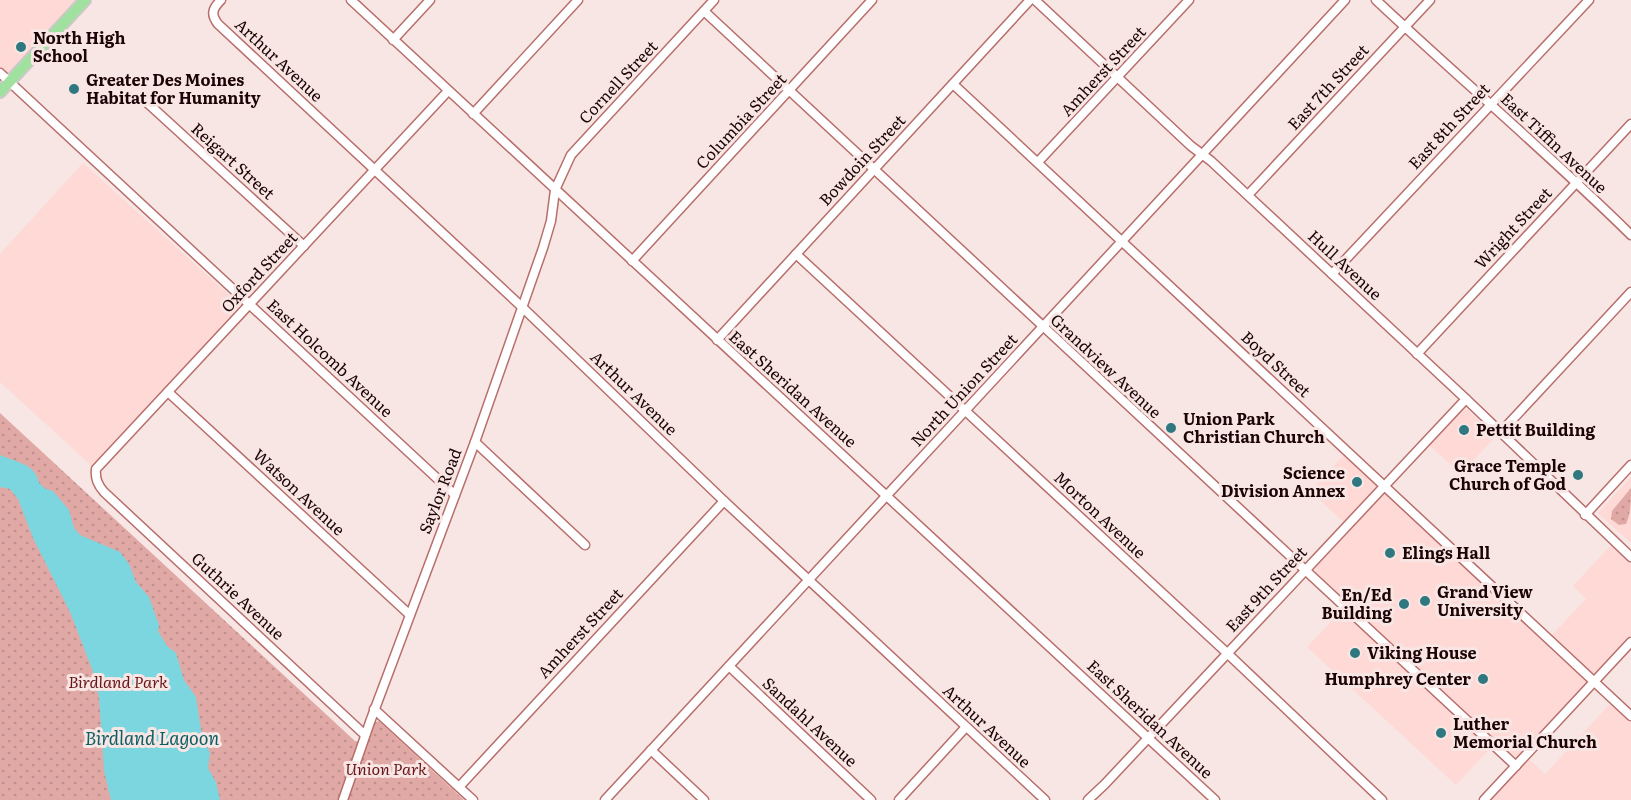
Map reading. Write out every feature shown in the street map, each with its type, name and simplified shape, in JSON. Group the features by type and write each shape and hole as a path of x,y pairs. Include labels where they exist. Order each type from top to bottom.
{"main road":[{"path":"0,92 85,0"}],"street":[{"name":"East Sheridan Avenue","path":"351,0 1215,800"},
{"path":"393,40 430,0"},
{"path":"473,114 578,0"},
{"name":"Cornell Street","path":"555,190 571,155 714,0"},
{"name":"Columbia Street","path":"632,261 872,0"},
{"name":"Bowdoin Street","path":"717,340 1030,0"},
{"name":"Hull Avenue","path":"1035,0 1191,146 1211,160 1631,557"},
{"name":"Amherst Street","path":"1038,162 1189,0"},
{"name":"North Union Street","path":"605,800 1345,0"},
{"name":"East Tiffin Avenue","path":"1376,0 1631,235"},
{"name":"East 7th Street","path":"1248,195 1430,0"},
{"name":"East 8th Street","path":"1332,274 1589,0"},
{"name":"Arthur Avenue","path":"219,2 213,14 218,24 1045,800"},
{"name":"Grandview Avenue","path":"704,11 1516,766"},
{"name":"East Holcomb Avenue","path":"0,73 455,495"},
{"name":"Boyd Street","path":"953,84 1631,716"},
{"name":"Oxford Street","path":"95,476 96,469 448,91"},
{"name":"Reigart Street","path":"142,98 304,246"},
{"name":"Wright Street","path":"1417,354 1631,124"},
{"name":"Saylor Road","path":"343,800 374,709 475,442 543,248 551,221 555,190"},
{"name":"Morton Avenue","path":"796,254 1227,653 1382,800"},
{"path":"1500,433 1631,292"},
{"name":"Watson Avenue","path":"168,392 410,615"},
{"name":"East 9th Street","path":"1088,800 1466,399"},
{"path":"475,442 585,545"},
{"path":"1585,515 1631,465"},
{"name":"Guthrie Avenue","path":"95,476 97,484 104,492 365,735"},
{"name":"Amherst Street","path":"459,787 724,501"},
{"path":"1484,800 1631,642"},
{"name":"Sandahl Avenue","path":"729,666 871,800"},
{"path":"374,709 473,800"},
{"path":"899,800 966,727"},
{"path":"651,750 704,800"}],"shaded area":[{"name":"North High School","path":"0,0 85,0 10,82 0,73"},
{"path":"83,163 240,305 93,467 0,382 0,254"},
{"name":"Grand View University","path":"1461,404 1496,436 1461,474 1429,445 1386,491 1546,641 1586,599 1573,586 1612,544 1631,562 1631,635 1521,752 1545,774 1612,702 1631,720 1631,800 1488,800 1521,764 1497,741 1456,785 1307,647 1349,603 1314,568 1350,528 1310,491 1346,453 1381,487"},
{"path":"1631,477 1631,543 1598,513"}],"green space":[{"name":"Birdland Park","path":"0,413 355,741 362,743 373,723 379,721 464,800 0,800"},
{"path":"1631,488 1628,520 1626,524 1619,525 1611,519 1612,511"}],"water":[{"name":"Birdland Lagoon","path":"0,455 30,468 39,483 53,491 69,510 74,528 80,535 120,552 129,564 136,582 149,597 159,625 158,631 167,646 176,653 184,680 196,697 202,736 210,753 208,768 216,782 220,800 111,800 104,771 99,697 92,669 70,612 33,538 18,499 10,489 0,487"}],"place":[{"name":"North High School","path":"21,47"},
{"name":"Greater Des Moines Habitat for Humanity","path":"74,89"},
{"name":"Union Park Christian Church","path":"1171,428"},
{"name":"Pettit Building","path":"1464,430"},
{"name":"Grace Temple Church of God","path":"1578,475"},
{"name":"Science Division Annex","path":"1357,482"},
{"name":"Elings Hall","path":"1390,553"},
{"name":"Grand View University","path":"1425,601"},
{"name":"En/Ed Building","path":"1404,604"},
{"name":"Viking House","path":"1355,653"},
{"name":"Humphrey Center","path":"1483,679"},
{"name":"Luther Memorial Church","path":"1441,733"}],"park label":[{"name":"Union Park","path":"386,769"}]}
